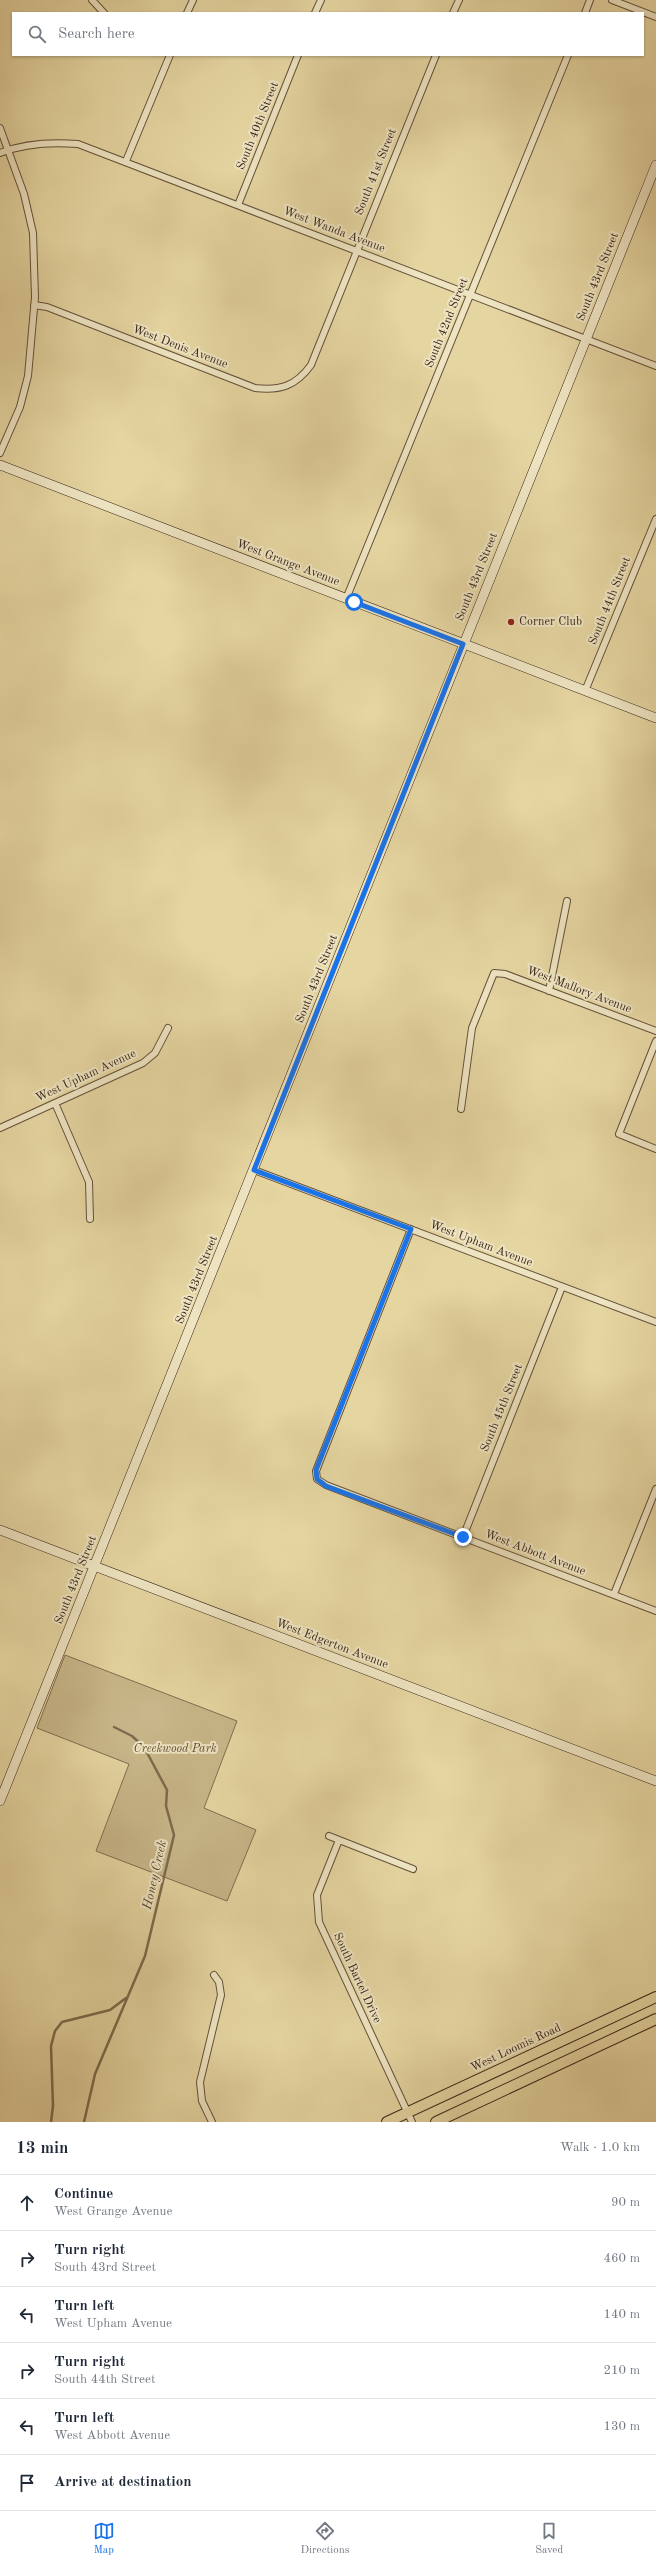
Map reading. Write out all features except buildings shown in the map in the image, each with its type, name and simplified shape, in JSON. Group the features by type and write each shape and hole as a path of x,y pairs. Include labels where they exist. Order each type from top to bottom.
{"main road":[{"name":"West Loomis Road","path":"387,2122 409,2118 656,1997"},
{"path":"436,2122 656,2019"}],"street":[{"path":"92,0 103,12"},
{"path":"187,12 193,0"},
{"path":"316,12 321,0"},
{"path":"453,12 459,0"},
{"path":"585,12 590,0"},
{"path":"612,0 643,12"},
{"path":"644,12 656,17"},
{"path":"126,161 169,56"},
{"name":"South 40th Street","path":"238,205 298,56"},
{"name":"South 41st Street","path":"311,365 436,56"},
{"name":"South 42nd Street","path":"346,599 568,56"},
{"path":"0,128 24,194 33,233 34,305 28,376 20,407 0,454"},
{"name":"West Wanda Avenue","path":"0,153 9,150 57,142 78,144 126,161 656,366"},
{"name":"South 43rd Street","path":"0,1801 656,165"},
{"name":"West Denis Avenue","path":"34,305 47,308 255,388 272,390 292,385 302,377 311,365"},
{"name":"West Grange Avenue","path":"0,465 656,718"},
{"name":"South 44th Street","path":"585,691 656,519"},
{"path":"549,991 567,901"},
{"name":"West Mallory Avenue","path":"461,1109 472,1028 494,973 505,974 656,1031"},
{"name":"West Upham Avenue","path":"0,1128 143,1062 155,1053 168,1028"},
{"path":"656,1041 620,1134 656,1149"},
{"path":"54,1103 89,1182 90,1219"},
{"name":"West Upham Avenue","path":"254,1170 656,1322"},
{"name":"West Abbott Avenue","path":"411,1229 316,1470 317,1479 326,1486 656,1611"},
{"name":"South 45th Street","path":"463,1537 562,1287"},
{"path":"614,1594 656,1489"},
{"name":"West Edgerton Avenue","path":"0,1530 656,1781"},
{"path":"329,1836 413,1869"},
{"name":"South Bartel Drive","path":"339,1840 317,1895 319,1922 409,2118"},
{"path":"212,2122 202,2101 200,2082 221,1995 219,1982 214,1975"}],"green space":[{"name":"Creekwood Park","path":"65,1655 237,1721 204,1808 256,1830 227,1901 96,1851 129,1764 37,1728"}],"waterway":[{"name":"Honey Creek","path":"84,2122 95,2074 145,1956 174,1835 166,1806 167,1790 144,1747 132,1736 114,1727"},
{"name":"Honey Creek","path":"51,2122 53,2106 51,2046 55,2031 62,2022 110,2010 126,1998"}],"place":[{"name":"Corner Club","path":"511,622"}],"route":[{"path":"354,602 463,644 254,1170 411,1229 316,1470 317,1479 326,1486 463,1537"}]}
